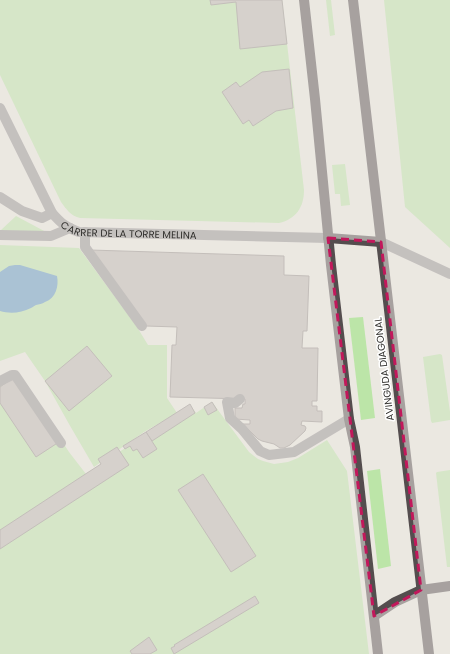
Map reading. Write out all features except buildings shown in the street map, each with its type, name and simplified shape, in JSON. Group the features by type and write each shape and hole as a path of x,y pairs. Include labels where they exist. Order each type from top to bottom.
{"main road":[{"path":"304,0 316,107 328,238 349,419 355,447 378,654"},
{"name":"AVINGUDA DIAGONAL","path":"353,0 429,654"},
{"path":"328,238 381,242"},
{"path":"374,616 395,602 421,590 450,586"}],"street":[{"name":"CARRER DE LA TORRE MELINA","path":"0,108 52,213 61,224 79,232 328,238"},
{"path":"0,198 22,211 42,218 52,213"},
{"path":"0,235 51,236 70,228"},
{"path":"85,232 85,247 142,326"},
{"path":"381,242 450,274"},
{"path":"0,381 15,375 61,443"},
{"path":"240,399 235,403 227,402 230,418 242,429 260,451 269,455 294,452 349,419"}],"highlighted area":[{"path":"328,238 381,242 421,590 374,616"}],"green space":[{"path":"0,0 282,0 304,190 301,207 290,219 279,223 80,218 71,214 61,202 0,75"},
{"path":"326,0 331,0 335,35 330,36"},
{"path":"384,0 450,0 450,248 405,207"},
{"path":"345,164 350,205 341,206 340,194 335,194 332,165"},
{"path":"16,216 46,232 0,231"},
{"path":"0,245 79,248 137,327 148,345 167,345 167,398 177,413 144,432 94,467 45,381 25,352 0,361"},
{"path":"363,317 375,418 361,420 349,318"},
{"path":"440,354 442,355 450,420 432,423 423,357"},
{"path":"16,372 69,452 86,474 190,405 196,413 212,402 249,452 258,459 274,464 288,462 298,458 327,440 347,471 369,654 0,654 0,380"},
{"path":"380,469 391,566 378,569 367,471"},
{"path":"450,470 450,567 447,567 436,473"}],"water":[{"path":"20,265 57,276 58,284 52,298 44,303 19,312 12,313 0,311 0,272 9,266"}]}
